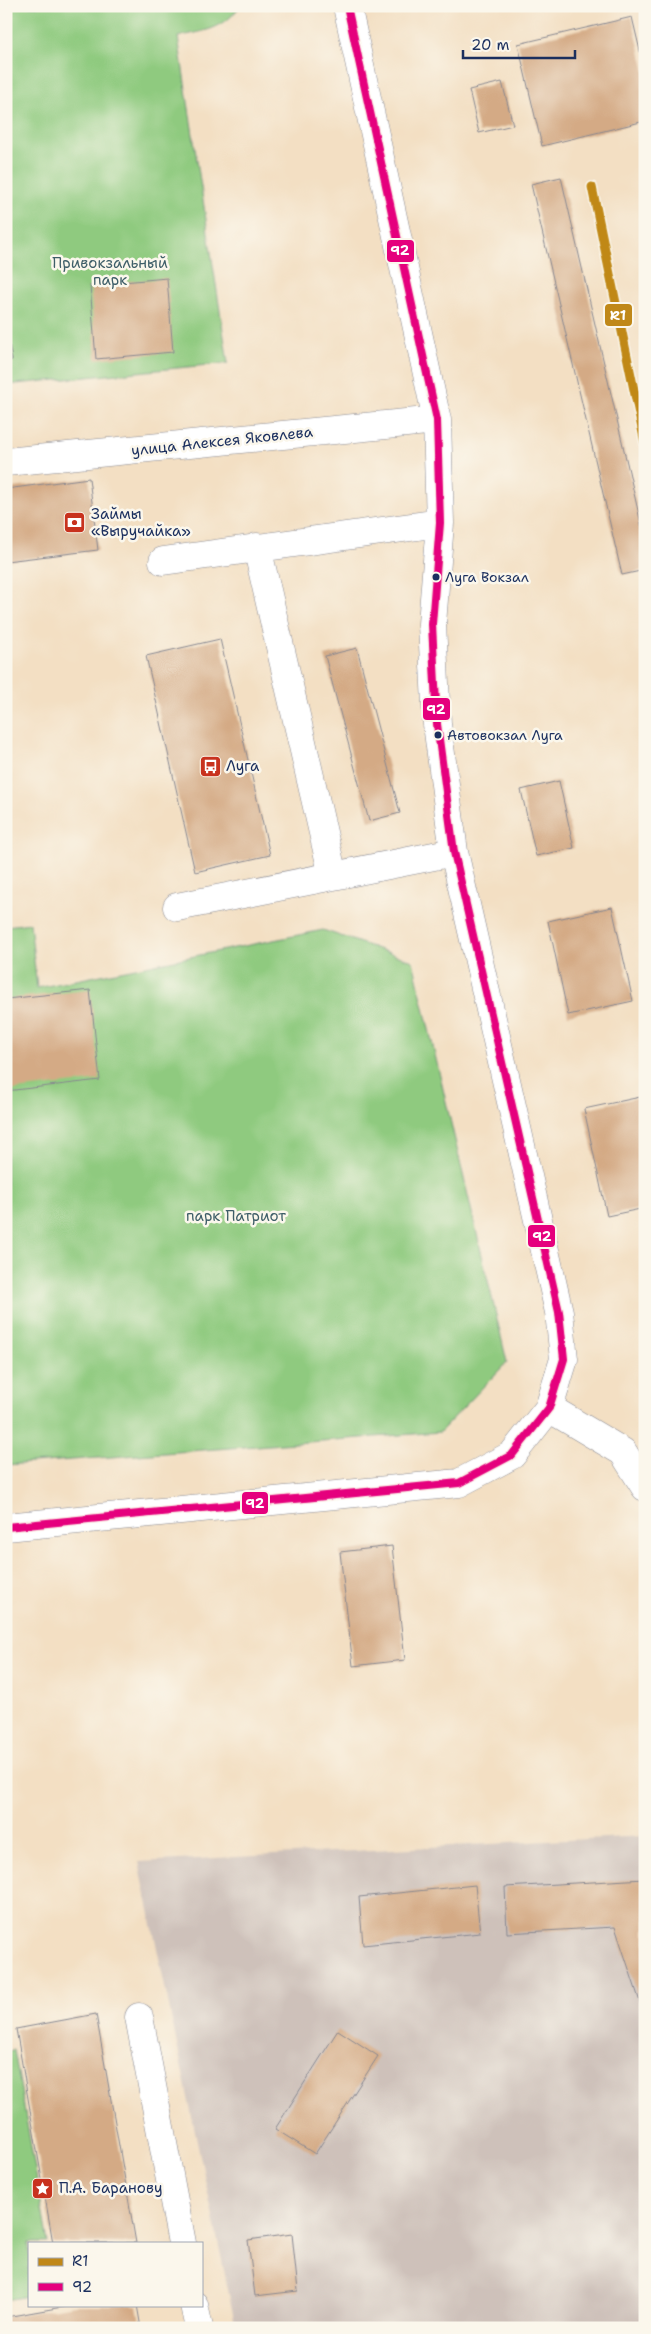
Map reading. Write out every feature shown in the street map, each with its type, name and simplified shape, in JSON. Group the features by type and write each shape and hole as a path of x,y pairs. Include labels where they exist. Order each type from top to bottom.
{"street":[{"path":"6,1527 458,1484 512,1455 549,1408 564,1359 559,1312 454,852 437,724 433,634 440,523 437,420 347,6"},
{"name":"улица Алексея Яковлева","path":"6,462 437,420"},
{"path":"163,561 440,523"},
{"path":"257,547 333,876"},
{"path":"177,907 454,852"},
{"path":"549,1408 623,1452 645,1487"},
{"path":"139,2017 182,2242"},
{"path":"194,2306 198,2328"}],"shaded area":[{"path":"645,1836 645,2328 236,2328 139,1862"}],"green space":[{"name":"Привокзальный парк","path":"6,6 240,6 220,25 205,31 178,37 228,363 6,385"},
{"name":"парк Патриот","path":"30,923 37,988 323,930 413,961 507,1362 440,1432 6,1465 6,926"},
{"path":"14,2050 48,2242 28,2242 28,2296 6,2300 6,2051"}],"building":[{"path":"632,17 645,72 645,121 542,146 518,44"},
{"path":"502,82 513,125 479,133 469,90"},
{"path":"561,177 645,541 645,570 622,575 531,184"},
{"path":"167,278 173,352 96,359 90,285"},
{"path":"6,327 12,360 6,361"},
{"path":"89,478 98,550 6,561 6,489"},
{"name":"Луга","path":"220,639 270,855 195,872 146,656"},
{"path":"357,648 400,813 369,821 325,656"},
{"path":"559,781 574,848 536,856 521,790"},
{"path":"612,907 633,1001 568,1015 548,921"},
{"path":"90,990 100,1080 6,1091 6,999"},
{"path":"645,1096 645,1208 607,1216 584,1109"},
{"path":"392,1546 405,1660 353,1666 340,1552"},
{"path":"645,1879 645,2017 615,1927 507,1933 505,1887"},
{"path":"475,1885 480,1933 363,1945 359,1897"},
{"path":"96,2014 136,2242 53,2242 16,2029"},
{"path":"338,2030 378,2056 315,2154 275,2129"},
{"path":"292,2234 298,2291 255,2296 248,2240"},
{"path":"68,2306 137,2306 141,2328 6,2328 6,2317"}],"transit line":[{"name":"92","path":"6,1527 459,1483 512,1455 549,1408 564,1359 559,1312 454,852 437,724 432,624 440,523 437,420 347,6"},
{"name":"R1","path":"592,187 645,443"}],"place":[{"name":"Займы «Выручайка»","path":"75,523"},
{"name":"Луга Вокзал","path":"436,577"},
{"name":"Автовокзал Луга","path":"438,735"},
{"name":"Луга","path":"210,766"},
{"name":"П.А. Баранову","path":"43,2188"}]}
